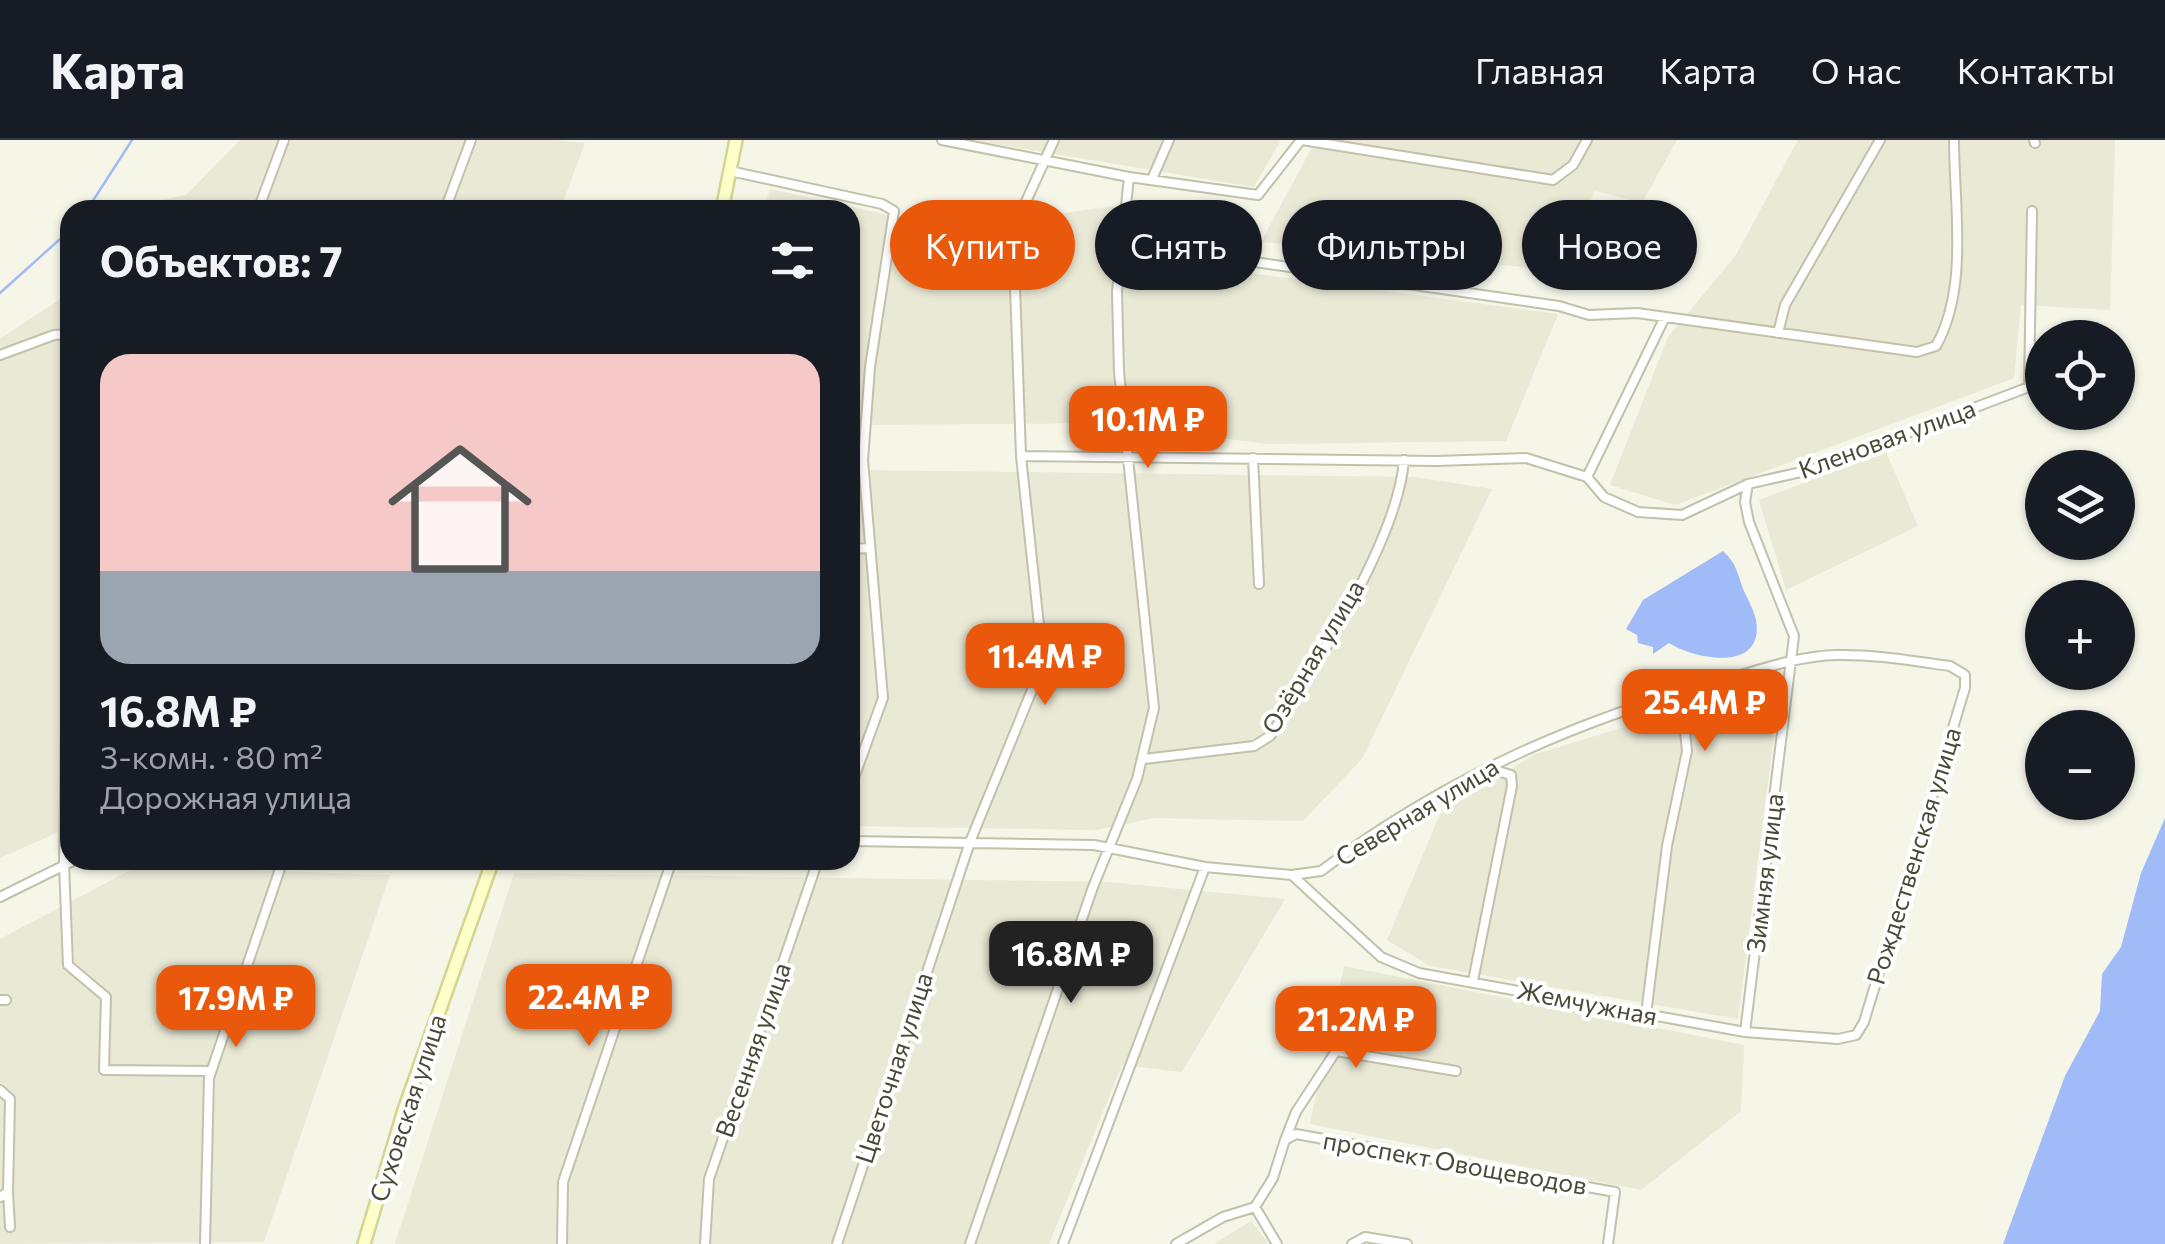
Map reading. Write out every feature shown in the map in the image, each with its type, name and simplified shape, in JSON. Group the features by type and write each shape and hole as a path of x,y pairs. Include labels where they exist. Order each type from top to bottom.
{"street":[{"path":"262,200 284,140"},
{"path":"449,200 471,140"},
{"path":"724,200 736,140"},
{"path":"942,140 1129,177 1258,195 1301,140 1553,180 1573,165 1587,140"},
{"name":"Цветочная улица","path":"837,1244 970,842 1043,663 1021,456 1013,230 1054,140"},
{"path":"1152,178 1168,140"},
{"path":"1778,334 1785,305 1880,140"},
{"path":"1262,263 1559,306 1590,315 1637,313 1917,352 1936,346 1948,326 1954,286 1954,140"},
{"path":"730,171 882,204 894,211 863,460 883,698 860,761"},
{"path":"1127,200 1129,177"},
{"name":"Кленовая улица","path":"1021,456 1128,460 1526,458 1587,476 1604,498 1638,512 1682,516 1748,484 1810,470 2029,387 2032,211"},
{"path":"970,1244 1108,849 1144,759 1154,708 1118,356 1117,290"},
{"path":"1587,476 1665,317"},
{"path":"0,356 60,335"},
{"path":"1253,458 1258,584"},
{"name":"Озёрная улица","path":"1144,759 1254,746 1270,736 1341,617 1393,513 1404,460"},
{"name":"Зимняя улица","path":"1745,1032 1794,636 1749,522 1744,502 1748,484"},
{"path":"860,548 869,548"},
{"name":"Северная улица","path":"860,842 970,842 1108,849 1204,867 1292,875 1320,871 1384,826 1483,768 1576,724 1681,692 1792,661 1835,655 1950,666 1965,675"},
{"name":"Рождественская улица","path":"1856,1035 1920,836 1965,675"},
{"path":"1646,1014 1674,813 1687,751 1681,692"},
{"path":"1473,981 1512,786 1510,775 1483,768"},
{"path":"0,897 60,866"},
{"path":"1064,1244 1204,867"},
{"path":"64,870 68,965 106,997 104,1070 211,1072"},
{"path":"206,1244 211,1072 281,870"},
{"name":"Суховская улица","path":"364,1244 404,1110 490,870"},
{"path":"562,1244 563,1182 669,870"},
{"name":"Весенняя улица","path":"705,1244 709,1179 815,870"},
{"name":"Жемчужная","path":"1292,875 1382,957 1419,973 1745,1032 1838,1038 1856,1035"},
{"path":"1176,1244 1222,1216 1255,1207 1273,1178 1296,1112 1336,1052 1456,1072"},
{"path":"0,1090 10,1099 4,1194 10,1227"},
{"name":"проспект Овощеводов","path":"1285,1140 1296,1134 1616,1192 1608,1244"},
{"path":"0,1160 8,1175"},
{"path":"1255,1207 1277,1244"},
{"path":"1352,1244 1366,1236 1408,1244"}],"shaded area":[{"path":"240,140 585,143 564,200 164,200 186,195"},
{"path":"970,140 1281,140 1254,187"},
{"path":"1316,140 1677,140 1644,200 1595,191 1590,200 1522,200 1522,267 1502,265 1502,200 1284,200"},
{"path":"1798,140 2115,140 2110,310 2021,305 2014,378 1675,505 1610,485 1668,337 1736,255"},
{"path":"770,189 820,200 767,200"},
{"path":"1282,203 1282,244 1262,240"},
{"path":"860,209 890,215 890,290 1075,290 1075,212 1095,209 1095,290 1262,290 1262,275 1282,277 1282,290 1377,290 1558,314 1506,441 1268,444 1097,423 860,425"},
{"path":"60,299 60,831 0,858 0,339"},
{"path":"1886,452 1918,526 1786,590 1759,500"},
{"path":"860,470 1415,477 1492,489 1362,759 1303,821 1154,818 1097,830 860,826"},
{"path":"1781,679 1738,1019 1430,966 1387,940 1440,814 1533,755"},
{"path":"130,870 390,875 264,1242 0,1244 0,939"},
{"path":"514,873 1107,882 1285,899 1182,1072 1122,1065 1049,1244 395,1244"},
{"path":"1344,966 1744,1045 1741,1111 1641,1190 1310,1124"},
{"path":"1251,1221 1269,1244 1214,1244"}],"water":[{"path":"1723,551 1734,565 1755,616 1756,637 1750,649 1725,658 1694,654 1669,643 1653,654 1653,647 1638,643 1637,635 1626,629 1643,600"},
{"path":"2165,818 2165,1244 2003,1244 2065,1076 2100,1011 2102,974 2121,947 2141,873"}],"waterway":[{"path":"93,200 132,140"},
{"path":"0,293 60,239"}]}
